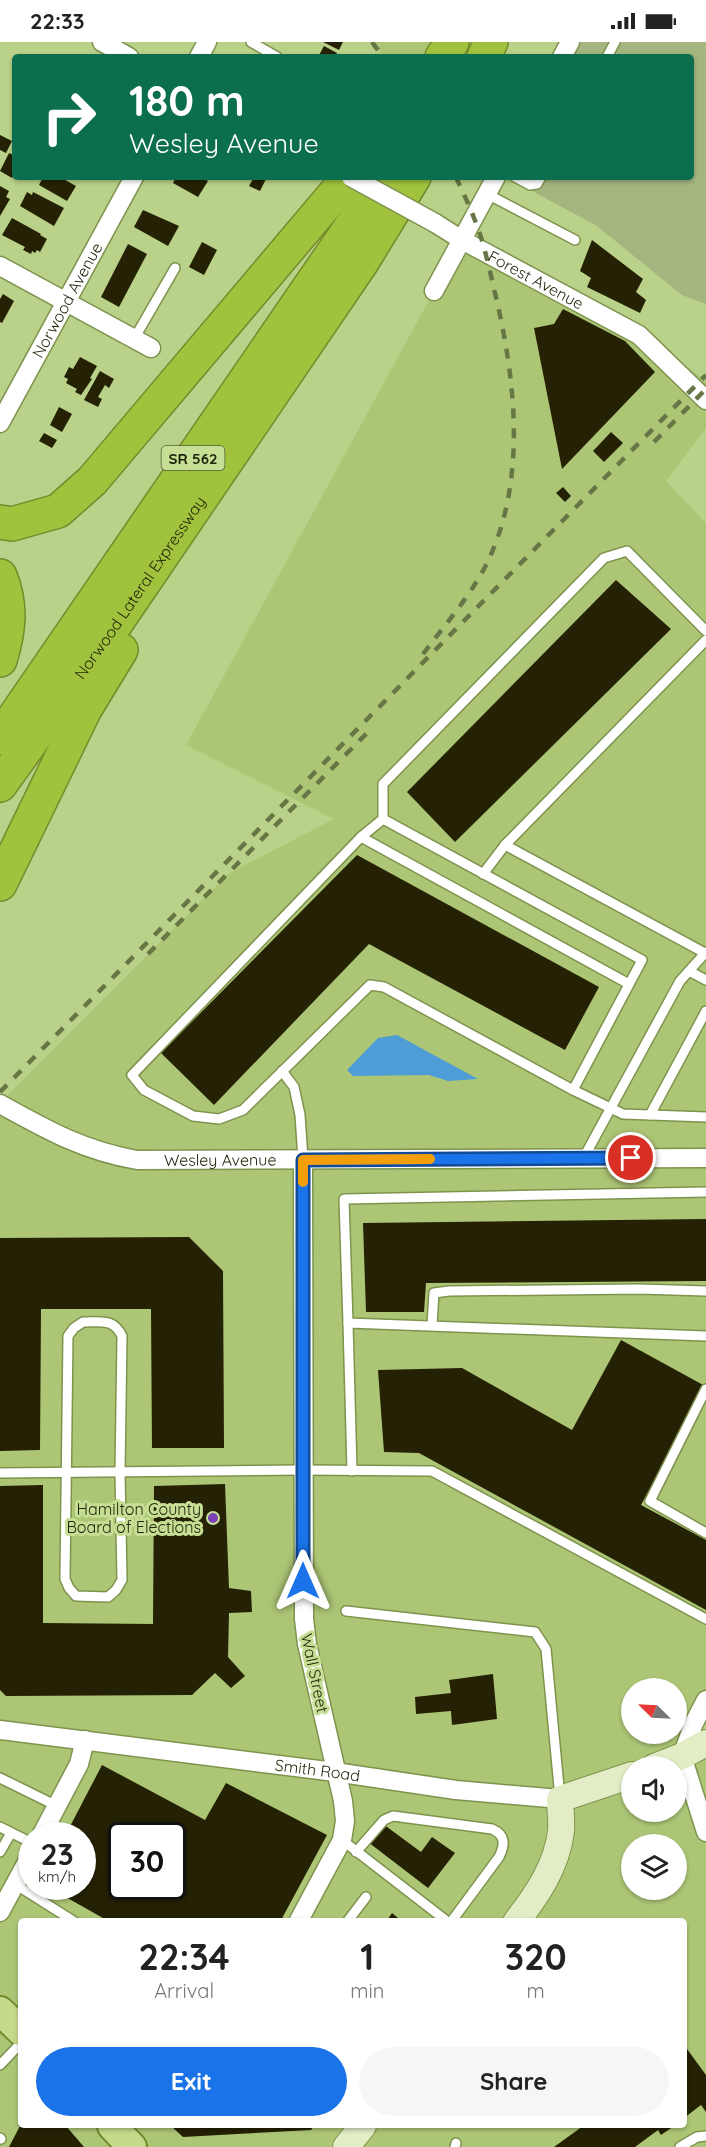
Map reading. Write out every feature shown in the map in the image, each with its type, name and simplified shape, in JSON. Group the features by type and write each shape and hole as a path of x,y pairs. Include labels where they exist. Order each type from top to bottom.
{"highway":[{"path":"0,522 12,524 58,511 92,481 347,180"},
{"name":"Norwood Lateral Expressway","path":"0,738 383,180"},
{"name":"Norwood Lateral Expressway","path":"0,785 106,638 362,262 412,180"},
{"path":"0,884 85,709 133,631 249,428"},
{"path":"0,576 6,590 9,614 6,640 0,660"}],"main road":[{"path":"682,1756 706,1743"},
{"name":"Smith Road","path":"560,1798 621,1779"},
{"path":"519,1918 550,1872 561,1831 560,1798"},
{"path":"0,2011 18,2028"},
{"path":"114,2128 132,2147"},
{"path":"346,2147 361,2128"}],"street":[{"path":"102,42 124,54"},
{"name":"Norwood Avenue","path":"0,423 132,180"},
{"name":"Forest Avenue","path":"356,180 639,335 706,400"},
{"path":"434,291 494,180"},
{"path":"0,266 151,348"},
{"name":"Wesley Avenue","path":"5,1107 78,1144 107,1155 137,1160 706,1158"},
{"name":"Wall Street","path":"301,1918 349,1846 344,1811 304,1619 303,1160"},
{"path":"682,1756 693,1723 706,1700"},
{"name":"Smith Road","path":"0,1730 335,1772 456,1791 560,1798"},
{"path":"48,1822 79,1764 85,1740"},
{"path":"687,1772 706,1832"},
{"path":"0,1912 18,1879"}],"lane":[{"path":"251,42 272,54"},
{"path":"520,180 530,185 537,184 539,180"},
{"path":"487,194 575,240"},
{"path":"134,339 175,268"},
{"path":"706,631 627,551 604,558 383,784 383,819 362,837 132,1075 144,1090 193,1116 219,1119 243,1110 370,985 384,987 573,1090 623,1114 703,1117 706,1107"},
{"path":"483,874 505,845 706,640"},
{"path":"383,819 642,960 573,1090"},
{"path":"362,837 629,984"},
{"path":"505,845 706,953 680,981 583,1159"},
{"path":"689,971 706,980"},
{"path":"650,1115 706,1011"},
{"path":"282,1071 294,1087 300,1115 303,1160"},
{"path":"352,1471 344,1199 706,1192"},
{"path":"432,1325 434,1293 449,1291 639,1289 706,1291"},
{"path":"83,1322 109,1322 117,1326 122,1336 120,1472 122,1580 108,1597 76,1596 65,1579 68,1336 83,1322"},
{"path":"348,1323 706,1336"},
{"path":"706,1389 650,1501 706,1533"},
{"path":"0,1473 432,1471 706,1619"},
{"path":"346,1611 535,1632 546,1649 560,1798"},
{"path":"0,1778 57,1806"},
{"path":"445,1918 349,1846 393,1816 492,1829 499,1832 503,1838 504,1847 499,1857 453,1918"},
{"path":"0,1827 18,1836"},
{"path":"0,1852 11,1833"},
{"path":"15,1884 69,1918"},
{"path":"350,1918 366,1897"},
{"path":"0,2065 18,2046"},
{"path":"680,2147 706,2136"}],"shaded area":[{"path":"372,42 452,42 444,54 381,54"},
{"path":"570,42 706,42 706,304 682,295 597,226 512,180 694,180 694,54 564,54"},
{"path":"462,240 642,338 706,380 706,428 666,481 706,523 706,1700 694,1723 706,1743 706,2147 0,2147 0,1103 228,874 334,819 186,745"}],"water":[{"path":"397,1035 478,1079 448,1081 429,1075 353,1076 347,1070 378,1038"}],"building":[{"path":"323,42 343,42 339,50"},
{"path":"324,46 337,53 336,54 320,54"},
{"path":"0,135 12,141 6,153 0,150"},
{"path":"9,153 12,154 12,178 0,171"},
{"path":"42,180 65,180 76,186 67,201 39,185"},
{"path":"174,180 208,181 198,197 173,183"},
{"path":"252,180 266,180 260,191 249,186"},
{"path":"0,186 9,191 6,197 10,199 0,216"},
{"path":"27,192 32,195 33,192 64,208 54,226 20,206"},
{"path":"143,210 179,226 168,246 134,227"},
{"path":"12,218 47,239 40,252 32,251 31,254 23,250 25,247 2,235"},
{"path":"592,240 643,279 636,292 646,300 640,313 587,287 591,278 580,271"},
{"path":"202,242 217,250 204,275 189,267"},
{"path":"128,244 147,254 119,307 101,297"},
{"path":"3,294 14,301 2,323 0,322 0,299"},
{"path":"563,309 625,341 655,372 562,469 534,328 554,324"},
{"path":"80,357 97,366 90,378 92,379 81,395 75,392 77,389 66,383 68,379 64,377 69,367 73,369"},
{"path":"100,371 114,379 109,388 105,385 98,397 102,399 98,407 84,400"},
{"path":"59,407 72,414 62,432 50,425"},
{"path":"611,432 623,443 604,462 593,451"},
{"path":"44,433 57,440 52,448 39,441"},
{"path":"563,487 571,496 565,502 556,493"},
{"path":"616,580 671,629 455,842 407,792"},
{"path":"357,855 599,987 565,1050 369,944 214,1105 161,1053"},
{"path":"706,1219 706,1281 426,1283 424,1312 366,1312 363,1223"},
{"path":"189,1237 223,1271 224,1448 152,1448 151,1309 41,1309 40,1450 0,1451 0,1238"},
{"path":"621,1340 705,1386 641,1505 706,1540 706,1610 419,1453 384,1452 378,1370 462,1368 572,1430"},
{"path":"225,1484 229,1588 251,1591 252,1612 229,1613 228,1657 245,1676 231,1688 215,1673 192,1695 6,1696 0,1690 0,1486 43,1485 43,1623 153,1624 154,1486"},
{"path":"493,1674 497,1719 452,1725 451,1711 416,1714 415,1697 451,1693 449,1680"},
{"path":"102,1765 205,1820 226,1783 327,1835 282,1918 103,1918 71,1900 96,1900 96,1822 72,1822"},
{"path":"383,1824 421,1852 432,1837 455,1853 428,1888 368,1842"},
{"path":"392,1913 398,1918 389,1918"},
{"path":"687,2049 706,2075 706,2112 701,2105 687,2116"},
{"path":"19,2128 68,2128 84,2147 9,2147"},
{"path":"173,2128 312,2128 311,2130 183,2137"},
{"path":"580,2128 671,2128 661,2135 658,2130 635,2147 554,2147"}],"railway":[{"path":"372,42 381,54"},
{"path":"423,654 463,602 484,569 498,537 507,503 512,468 514,432 512,397 502,327 481,236 457,180"},
{"path":"0,1092 706,375"},
{"path":"654,442 706,389"},
{"path":"148,954 372,728"}],"slow traffic":[{"path":"303,1182 303,1160 430,1159"}],"place":[{"name":"Hamilton County Board of Elections","path":"213,1518"}],"route":[{"path":"303,1581 303,1160 631,1158"}]}
